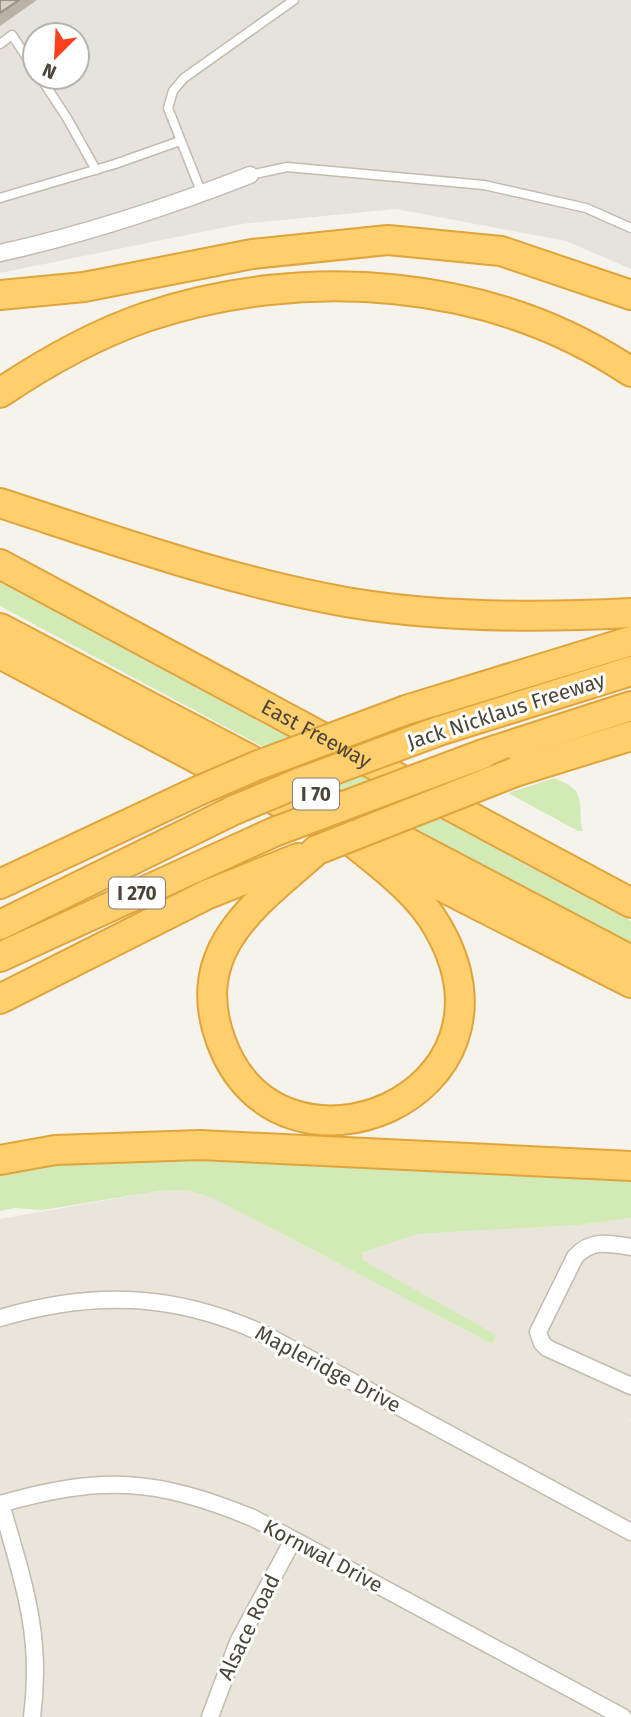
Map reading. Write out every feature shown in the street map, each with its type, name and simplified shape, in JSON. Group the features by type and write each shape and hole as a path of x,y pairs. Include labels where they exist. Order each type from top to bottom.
{"highway":[{"path":"0,295 83,287 252,254 388,240 501,251 631,295"},
{"path":"0,393 62,353 145,318 199,301 307,286 391,288 450,298 504,313 555,332 590,348 631,372"},
{"path":"83,287 257,291"},
{"path":"0,503 256,582 347,602 454,614 570,616 631,613"},
{"name":"East Freeway","path":"0,564 631,903"},
{"name":"I 70","path":"0,628 631,960"},
{"path":"0,884 256,766 406,710 631,641"},
{"path":"0,654 351,840 631,983"},
{"path":"0,665 90,702"},
{"name":"Jack Nicklaus Freeway","path":"0,925 234,810 301,782 439,731 631,670"},
{"name":"Jack Nicklaus Freeway","path":"0,957 274,832 483,754 631,706"},
{"path":"0,999 206,895 515,772 631,736"},
{"path":"317,850 251,908 230,934 213,975 212,1010 225,1054 238,1074 262,1097 287,1111 307,1118 344,1120 385,1111 428,1081 450,1046 459,1004 454,962 437,926 423,905 351,840"},
{"path":"0,878 41,864"},
{"path":"0,1160 55,1150 200,1144 631,1166"}],"street":[{"path":"0,253 87,232 250,175"},
{"path":"631,1247 605,1243 587,1246 580,1251 538,1332 547,1348 631,1386"},
{"name":"Mapleridge Drive","path":"0,1318 28,1310 117,1298 210,1312 264,1334 631,1532"},
{"name":"Kornwal Drive","path":"1,1504 80,1486 118,1483 174,1490 219,1504 253,1518 623,1717"},
{"path":"1,1504 30,1604 35,1638 36,1668 32,1717"},
{"name":"Alsace Road","path":"210,1717 238,1642 293,1540"}],"lane":[{"path":"202,194 168,108 173,90 184,78 294,0"},
{"path":"0,44 12,36 21,49"},
{"path":"49,91 96,170"},
{"path":"0,198 96,170 180,141"},
{"path":"250,175 287,167 484,185 586,208 631,228"}],"shaded area":[{"path":"0,0 631,0 631,269 566,241 396,209 241,224 0,273"},
{"path":"187,1190 212,1198 492,1344 364,1261 361,1253 418,1234 579,1225 631,1218 631,1420 621,1415 631,1421 631,1717 0,1717 0,1219 159,1191"}],"green space":[{"path":"0,582 631,921 631,944 0,606"},
{"path":"555,778 575,790 580,804 583,831 578,831 508,793"},
{"path":"136,1153 631,1178 631,1218 579,1225 418,1234 361,1253 364,1261 496,1335 492,1344 212,1198 187,1190 159,1191 43,1210 14,1208 0,1211 0,1166"}],"building":[{"path":"0,0 19,0 0,13"}]}
